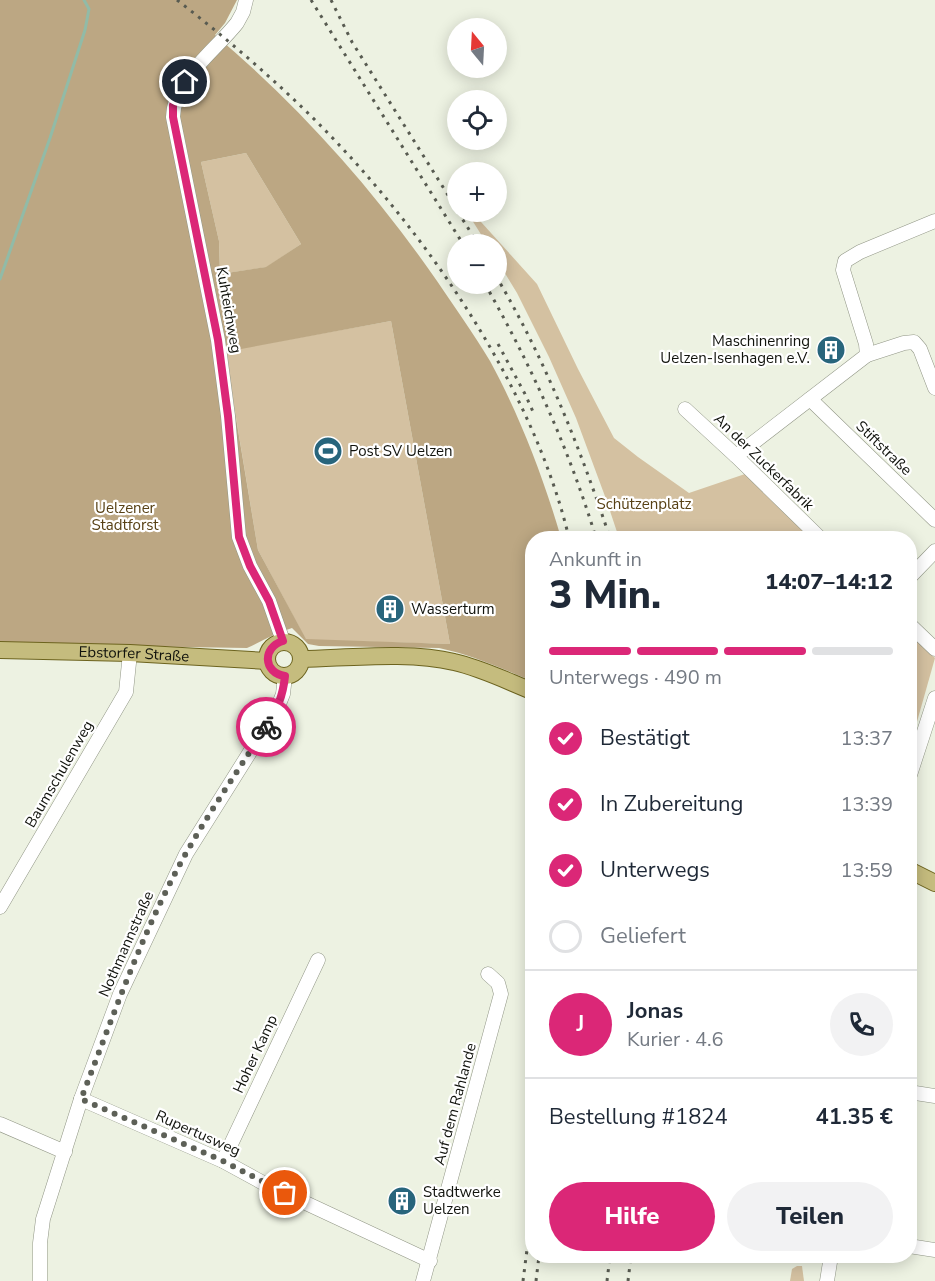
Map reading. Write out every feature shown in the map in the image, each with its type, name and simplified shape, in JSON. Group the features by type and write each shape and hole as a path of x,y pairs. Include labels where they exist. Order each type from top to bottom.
{"main road":[{"path":"283,641 298,648 302,659 296,671 285,676 273,672 267,661 269,650 283,641"},
{"name":"Ebstorfer Straße","path":"2,652 130,653 267,661"},
{"path":"302,659 435,658 470,666 525,688"},
{"path":"917,874 935,883"}],"street":[{"name":"Kuhteichweg","path":"246,1 237,22 177,94 173,105 173,117 218,340 228,416 239,537 250,566 269,601 283,641"},
{"path":"867,355 866,344 843,270 845,261 860,252 935,221"},
{"path":"736,456 867,355 914,342 920,349 935,387"},
{"name":"Stiftstraße","path":"810,399 935,520"},
{"name":"An der Zuckerfabrik","path":"685,409 813,531"},
{"path":"917,570 935,551"},
{"path":"917,632 935,649"},
{"name":"Baumschulenweg","path":"0,907 126,692 130,653"},
{"name":"Nothmannstraße","path":"40,1281 40,1243 44,1219 81,1099 120,994 186,854 277,710 283,694 285,676"},
{"path":"917,753 935,698"},
{"name":"Hoher Kamp","path":"223,1161 318,960"},
{"name":"Auf dem Rahlande","path":"423,1281 501,994 498,983 488,974"},
{"path":"917,1093 935,1096"},
{"name":"Rupertusweg","path":"81,1099 223,1161 265,1184 430,1261"},
{"path":"0,1124 65,1152"},
{"path":"917,1247 935,1250"},
{"path":"827,1281 830,1263"}],"green space":[{"name":"Uelzener Stadtforst","path":"0,0 237,0 225,23 215,35 306,120 388,214 413,247 490,361 521,426 539,471 559,531 525,531 525,678 475,658 439,648 308,644 292,628 247,648 0,644","holes":["246,153 301,244 266,267 220,274 219,241 201,162","391,321 450,644 306,639 258,550 225,352"]},
{"path":"246,153 301,244 267,267 220,274 219,241 201,162"},
{"name":"Schützenplatz","path":"473,222 481,222 492,234 481,234"},
{"name":"Schützenplatz","path":"507,251 537,284 614,438 689,493 745,474 805,531 617,531 576,418 507,276"},
{"name":"Post SV Uelzen","path":"391,321 450,644 306,640 258,550 225,351"},
{"path":"917,641 935,658 917,722"},
{"path":"802,1266 804,1281 790,1281 792,1269"}],"waterway":[{"path":"0,279 85,30 89,9 84,0"}],"railway":[{"path":"177,0 249,59 318,123 398,213 435,262 502,369 530,425 552,481 567,531"},
{"path":"311,0 457,234"},
{"path":"331,0 352,42 447,193"},
{"path":"464,222 472,234"},
{"path":"490,294 548,408 574,472 594,531"},
{"path":"506,294 560,404 607,531"},
{"path":"498,344 535,416"},
{"path":"523,1281 525,1263"},
{"path":"536,1281 538,1263"},
{"path":"607,1281 609,1263"},
{"path":"628,1281 630,1263"}],"way so far":[{"path":"266,727 186,854 167,891 120,994 81,1099 223,1161 285,1193"}],"place":[{"name":"Maschinenring Uelzen-Isenhagen e.V.","path":"831,350"},
{"name":"Post SV Uelzen","path":"328,451"},
{"name":"Wasserturm","path":"390,609"},
{"name":"Stadtwerke Uelzen","path":"402,1201"}],"route":[{"path":"185,82 173,105 173,117 218,340 228,416 236,523 244,551 269,601 283,641 273,646 267,656 269,667 273,672 285,676 283,694 277,710 266,727"}]}
